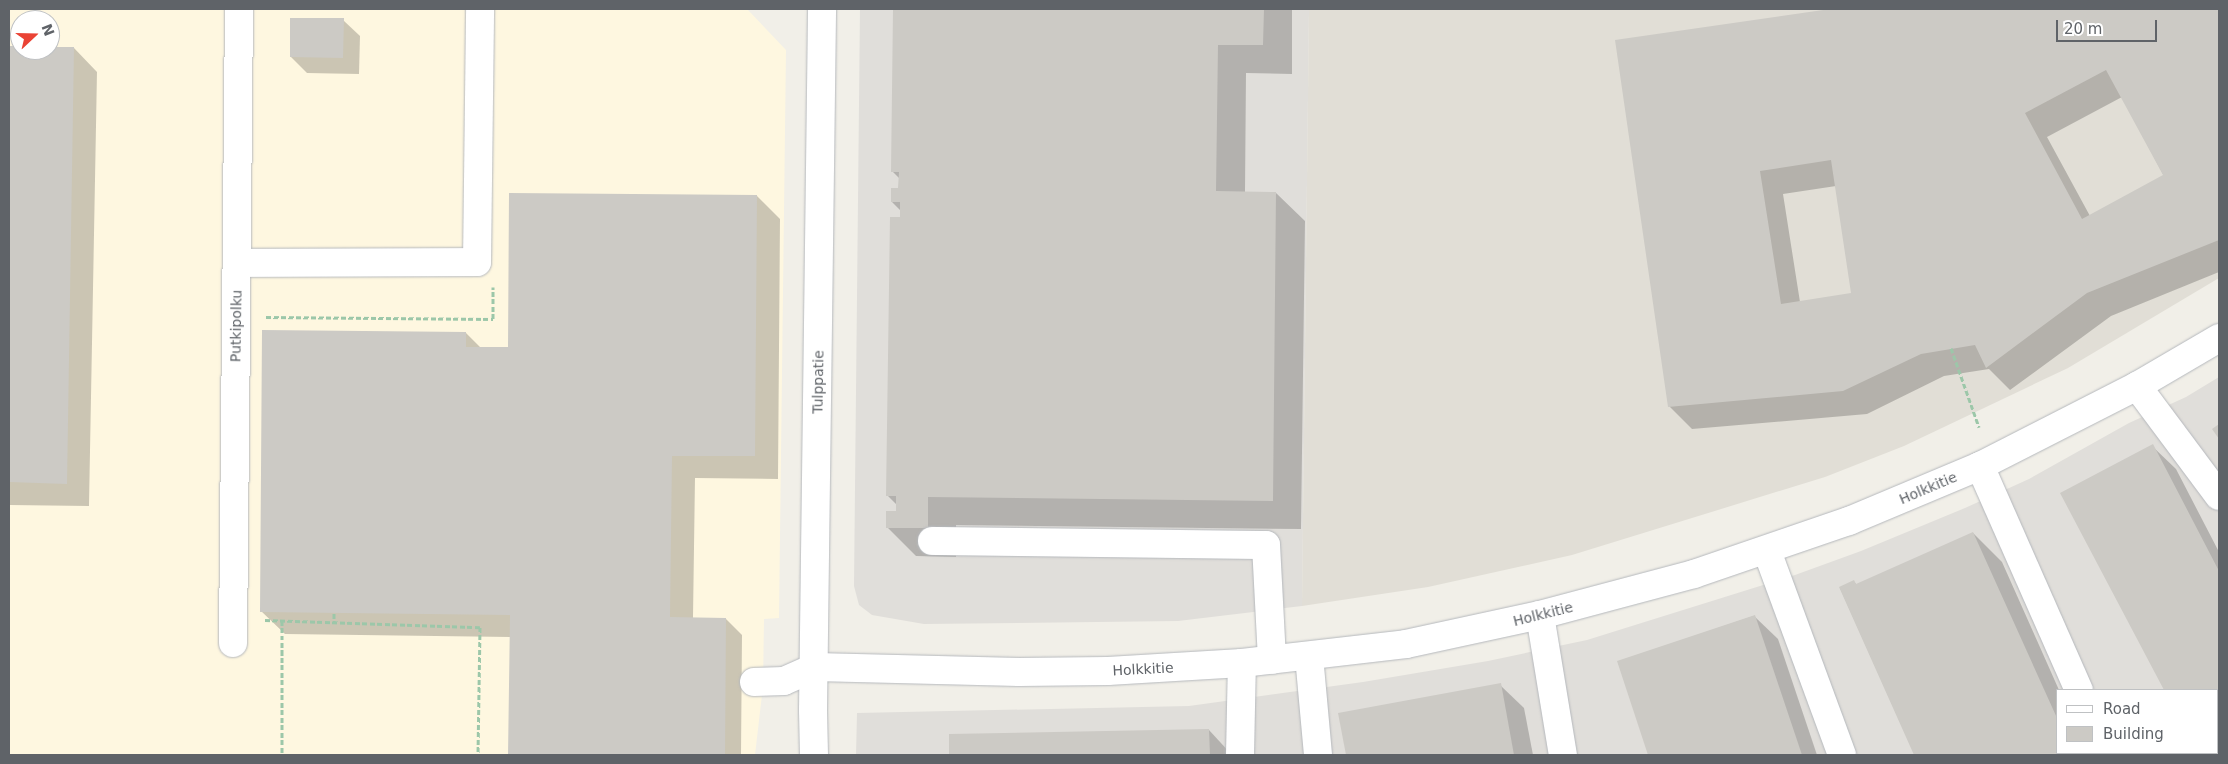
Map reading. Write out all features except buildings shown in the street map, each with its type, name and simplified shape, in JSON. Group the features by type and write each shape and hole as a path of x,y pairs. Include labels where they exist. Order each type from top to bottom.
{"street":[{"name":"Putkipolku","path":"234,644 239,9"},
{"path":"237,263 478,262 480,9"},
{"name":"Tulppatie","path":"814,755 822,9"},
{"name":"Holkkitie","path":"815,666 1019,672 1108,671 1242,663 1406,644 1540,616 1694,574 1849,521 1980,466 2137,386 2219,338"},
{"path":"2137,386 2219,496"},
{"path":"1980,466 2079,689"},
{"path":"932,541 1266,545 1272,660"},
{"path":"1767,550 1842,755"},
{"path":"1540,616 1563,755"},
{"path":"1309,656 1318,755"},
{"path":"1240,755 1242,663"},
{"path":"754,682 784,681 815,666"}],"path":[{"path":"257,317 493,319 493,280"},
{"path":"1952,348 1979,427"},
{"path":"334,614 334,622"},
{"path":"255,619 480,626 478,755"},
{"path":"282,620 282,755"}],"shaded area":[{"path":"9,9 747,9 786,50 779,618 764,619 763,686 755,755 9,755"},
{"path":"860,9 1309,9 1302,606 1178,621 924,624 872,615 859,605 854,586"},
{"path":"1309,9 2219,9 2219,278 2068,368 1904,446 1825,477 1572,555 1428,587 1302,606"},
{"path":"2219,377 2219,755 856,755 857,713 1189,706 1363,682 1488,661 1587,640 1795,575 1861,551 2029,479 2129,423 2186,397"}]}
